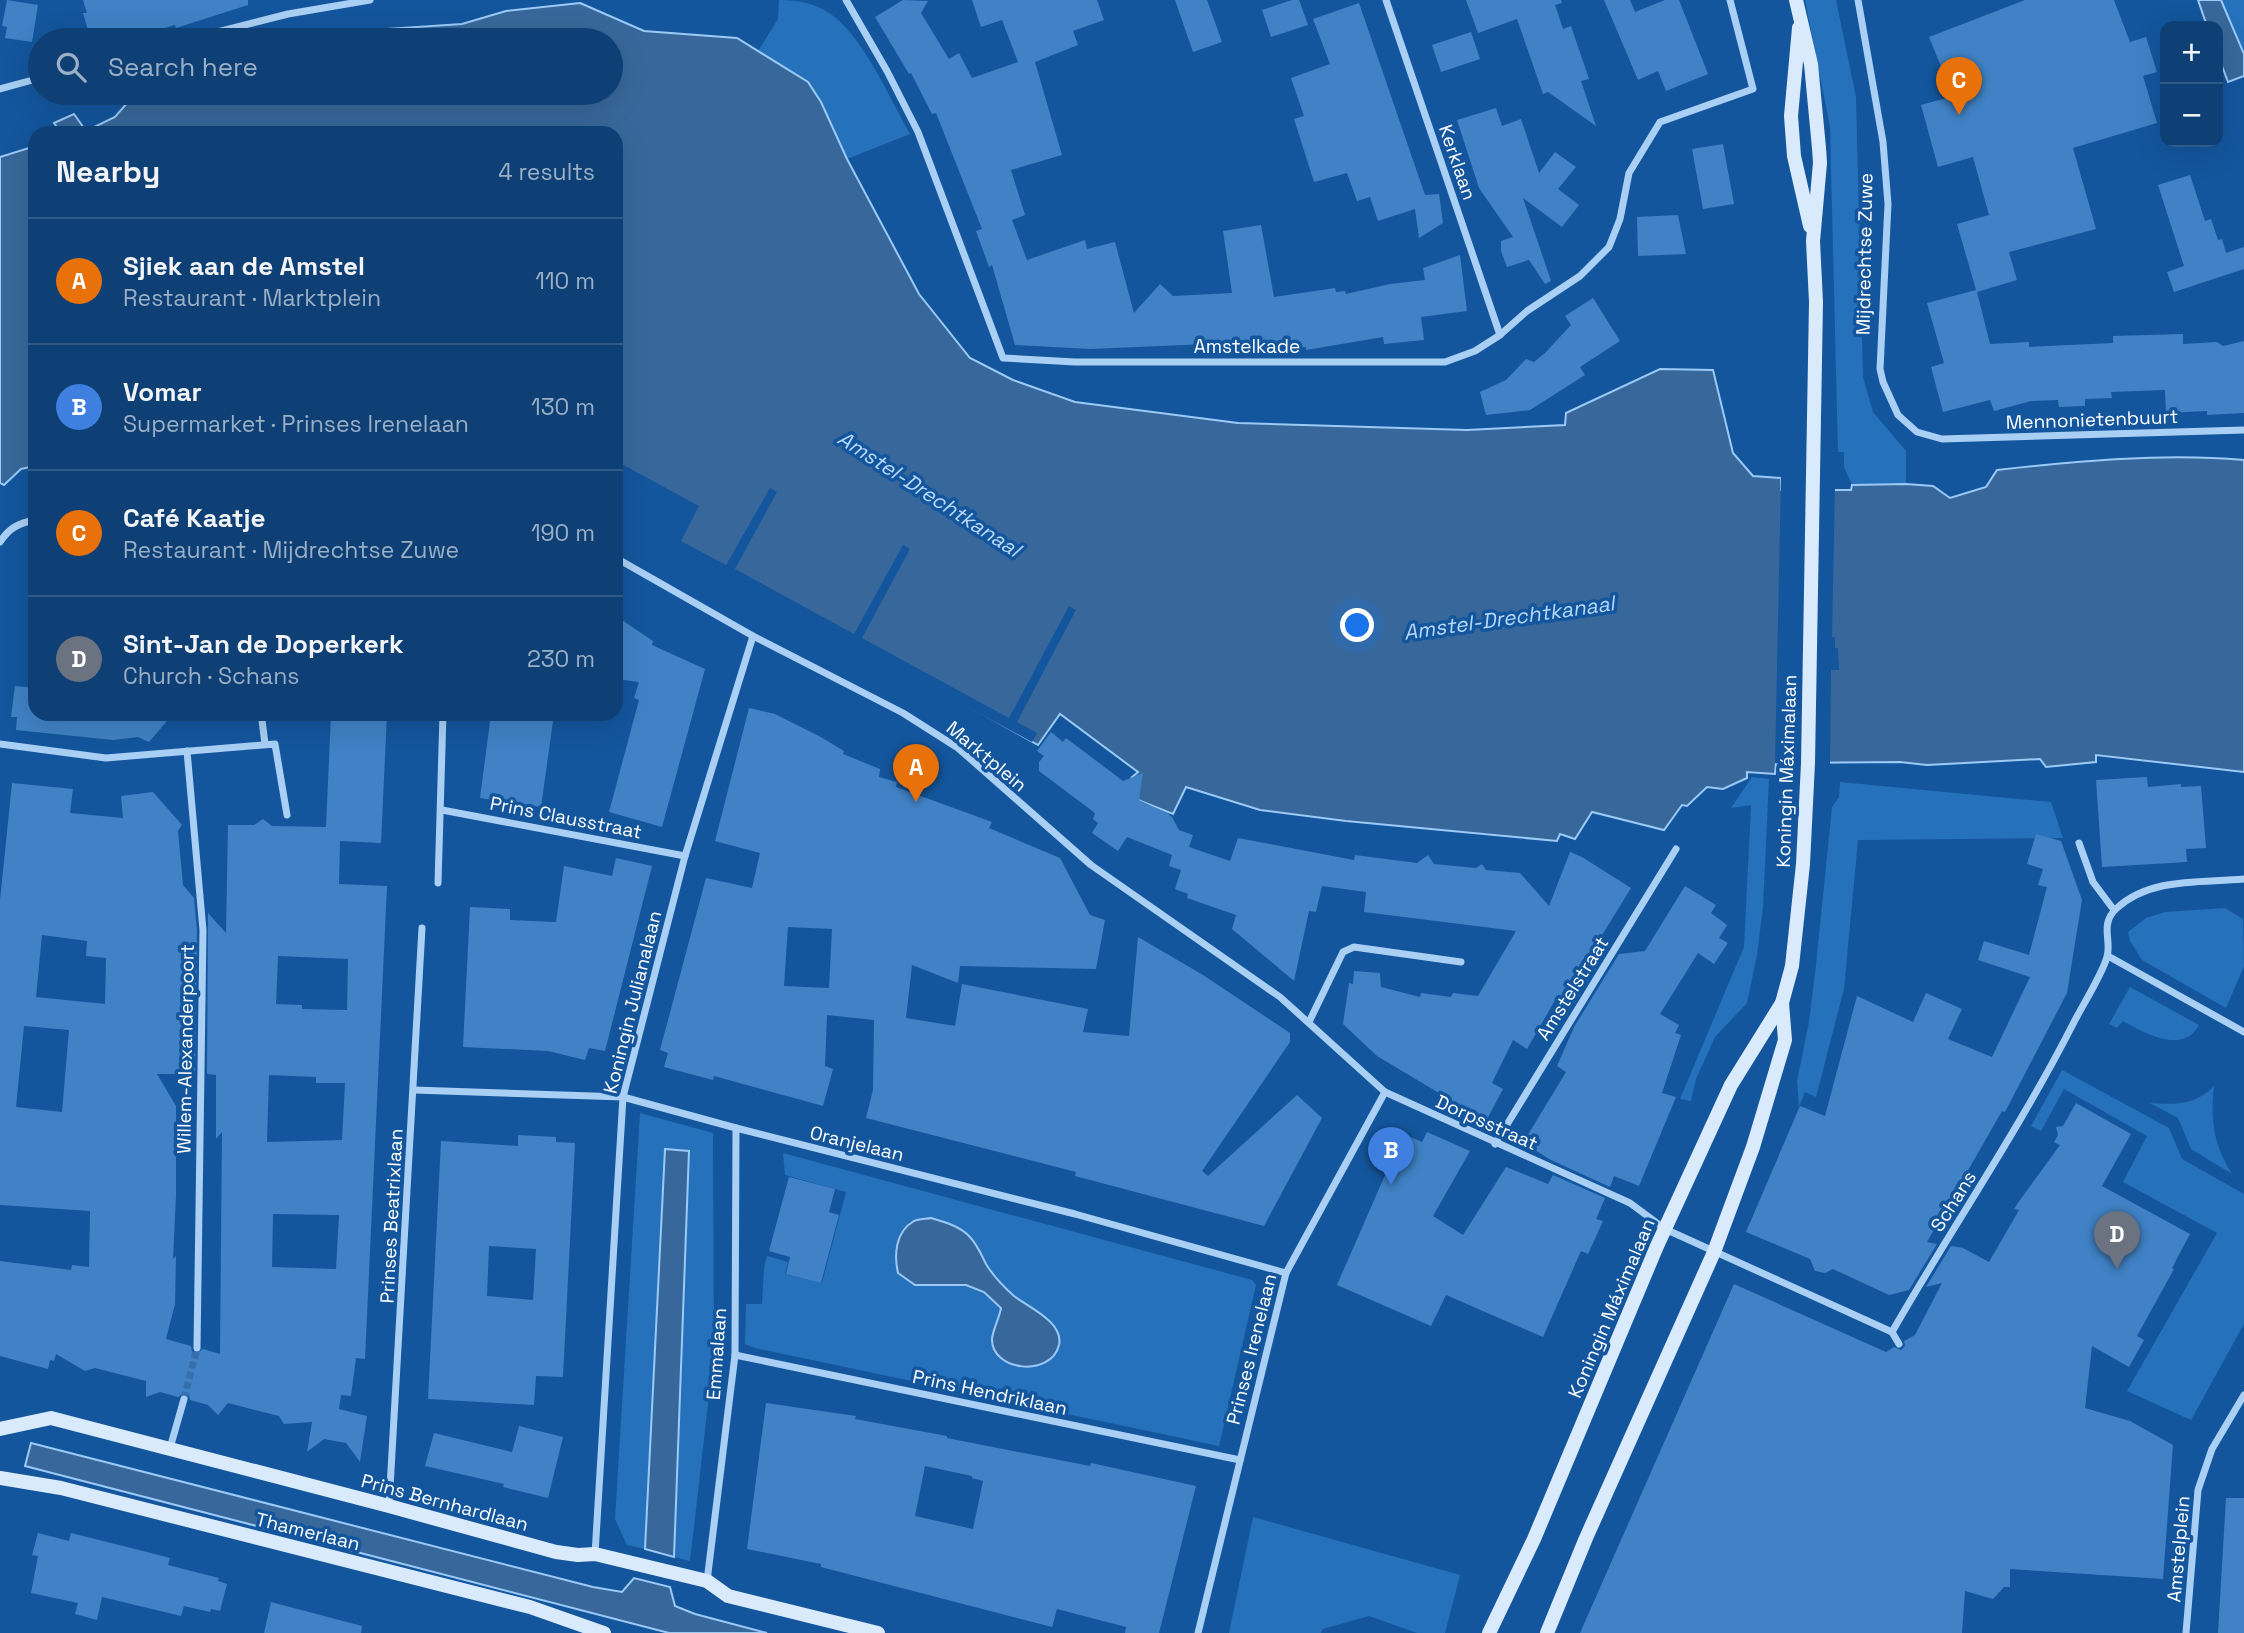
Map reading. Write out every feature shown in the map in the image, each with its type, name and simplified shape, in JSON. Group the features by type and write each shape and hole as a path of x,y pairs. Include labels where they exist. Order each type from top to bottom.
{"street":[{"path":"231,28 288,13 370,0"},
{"name":"Amstelkade","path":"846,0 918,132 1003,358 1075,362 1445,362 1475,351 1500,335 1527,311 1580,276 1609,247 1620,219 1629,173 1660,122 1753,89 1730,0"},
{"name":"Kerklaan","path":"1386,0 1500,335"},
{"path":"1796,0 1811,64 1819,155 1813,241"},
{"name":"Mijdrechtse Zuwe","path":"1858,0 1883,142 1888,204 1880,369 1888,396 1898,415 1917,432 1941,439"},
{"path":"1800,18 1791,116 1794,156 1813,241"},
{"path":"0,89 28,81"},
{"name":"Koningin Máximalaan","path":"1489,1633 1534,1539 1665,1229 1731,1085 1782,1003 1794,953 1803,864 1808,763 1816,302 1813,241"},
{"name":"Mennonietenbuurt","path":"1941,439 2244,430"},
{"path":"0,542 6,532 28,522"},
{"name":"Marktplein","path":"623,562 753,636 903,713 958,748 1091,865 1162,917 1257,980 1309,1022"},
{"name":"Koningin Julianalaan","path":"594,1554 623,1097 685,856 753,636"},
{"path":"262,721 265,744"},
{"path":"438,883 443,721"},
{"path":"0,744 106,758 275,744 287,815"},
{"name":"Willem-Alexanderpoort","path":"187,751 203,930 197,1348"},
{"name":"Prins Clausstraat","path":"442,810 685,856"},
{"path":"2079,843 2094,882 2114,910 2130,897 2154,886 2244,879"},
{"name":"Amstelstraat","path":"1495,1144 1676,849"},
{"name":"Schans","path":"1892,1332 2012,1135 2108,956 2105,928 2114,910"},
{"name":"Prinses Beatrixlaan","path":"389,1506 422,929"},
{"path":"1309,1022 1343,952 1354,947 1461,962"},
{"path":"2108,956 2244,1032"},
{"name":"Koningin Máximalaan","path":"1547,1633 1714,1252 1753,1147 1786,1040 1782,1003"},
{"name":"Dorpsstraat","path":"1309,1022 1385,1092 1495,1144 1630,1202 1665,1229 1714,1252"},
{"name":"Oranjelaan","path":"414,1090 623,1097 1075,1214 1286,1273"},
{"name":"Prinses Irenelaan","path":"1198,1633 1286,1273 1385,1092"},
{"name":"Emmalaan","path":"707,1581 735,1354 736,1128"},
{"path":"1714,1252 1892,1332 1899,1344"},
{"name":"Prins Hendriklaan","path":"735,1354 1240,1460"},
{"name":"Amstelplein","path":"2186,1633 2198,1490 2213,1449 2244,1395"},
{"path":"170,1448 184,1399"},
{"name":"Prins Bernhardlaan","path":"0,1429 51,1418 556,1552 594,1554 707,1581 729,1596 878,1633"},
{"name":"Thamerlaan","path":"0,1478 61,1488 530,1607 604,1633"}],"shaded area":[{"path":"779,0 816,6 830,13 847,29 877,72 910,134 847,159 821,102 808,82 758,51 778,19"},
{"path":"1805,0 1836,0 1856,97 1863,377 1873,412 1906,451 1906,484 1852,485 1844,467 1844,452 1838,452 1830,127"},
{"path":"2221,0 2244,0 2244,54"},
{"path":"1752,777 1769,779 1763,907 1747,1003 1715,1037 1696,1079 1691,1101 1680,1099 1744,947 1751,805 1731,808"},
{"path":"1840,782 2051,802 2063,838 1858,840 1844,989 1816,1097 1805,1092 1799,1107 1797,1081 1809,1022 1832,807 1839,797"},
{"path":"2225,908 2243,919 2244,966 2226,1008 2142,960 2130,941 2128,932 2146,918 2165,912"},
{"path":"2130,987 2199,1025 2192,1034 2173,1040 2141,1031 2123,1021 2117,1028 2109,1024"},
{"path":"2062,1070 2169,1128 2182,1159 2244,1194 2244,1324 2191,1420 2127,1391 2217,1233 2123,1182 2147,1136 2064,1089 2041,1131 2031,1126"},
{"path":"2214,1086 2213,1110 2217,1142 2232,1174 2191,1149 2178,1118 2150,1103 2185,1102 2200,1097"},
{"path":"640,1113 713,1133 714,1352 690,1561 674,1557 688,1151 665,1149 645,1549 627,1545 615,1519"},
{"path":"783,1153 1252,1280 1256,1285 1219,1446 745,1344 746,1304 762,1304 767,1256 788,1262 785,1274 822,1283 846,1192 785,1175","holes":["980,1251 999,1280 1025,1303 1012,1364 993,1345 993,1334 1001,1308 978,1290 949,1285"]},
{"path":"1253,1517 1460,1575 1445,1633 1417,1633 1369,1616 1323,1629 1321,1633 1229,1633"}],"water":[{"path":"2198,0 2221,0 2244,54 2244,76 2228,82 2223,68 2223,21 2205,21"},
{"name":"Amstel-Drechtkanaal","path":"580,3 644,31 737,38 808,82 821,102 847,159 919,294 970,358 1013,380 1075,402 1238,423 1467,430 1565,425 1566,413 1660,369 1713,370 1733,453 1753,476 1781,478 1781,490 1851,490 1852,485 1906,484 1933,486 1950,498 1986,487 1997,470 2151,458 2244,460 2244,772 2096,755 2096,762 2046,767 2040,759 1927,765 1900,762 1776,763 1775,774 1747,772 1747,778 1723,789 1707,787 1687,806 1682,805 1664,830 1592,812 1575,839 1560,834 1557,841 1260,810 1186,787 1173,814 1133,798 1138,779 1132,777 1138,772 1060,714 1038,745 669,544 684,511 623,478 623,126 96,126 115,117 125,105 623,105 623,28 402,28 462,24 506,11"},
{"path":"74,114 82,126 56,126 54,123"},
{"path":"28,148 28,468 21,469 4,485 0,483 0,157"},
{"path":"665,1149 689,1151 674,1557 645,1549"},
{"path":"931,1218 965,1233 1003,1285 1051,1322 1059,1337 1054,1356 1034,1366 1011,1364 994,1350 992,1339 1001,1308 984,1292 966,1285 915,1285 898,1273 896,1252 903,1231 914,1221"},
{"path":"31,1443 593,1587 622,1592 634,1578 670,1587 675,1606 767,1633 669,1633 25,1466"}],"pier":[{"path":"623,465 699,506 681,541 726,565 770,488 777,492 735,569 854,634 903,545 910,549 862,638 1009,718 1069,606 1076,610 1017,722 1037,733 1032,742 665,544 680,512 623,482"},
{"path":"1781,474 1784,477 1784,486 1835,486 1832,637 1835,638 1835,648 1838,648 1839,670 1831,670 1830,764 1775,763"}],"building":[{"path":"7,0 38,5 34,28 28,28 28,41 5,38 7,27 2,26"},
{"path":"83,0 248,0 248,5 176,28 175,25 165,28 87,28 83,13 87,13"},
{"path":"903,0 928,1 921,13 949,59 959,53 972,78 1018,62 1002,20 981,27 972,0 1097,0 1104,20 1073,31 1078,45 1035,62 1062,155 1011,170 1025,215 1012,220 1027,260 1085,240 1087,249 1115,242 1134,313 1160,284 1173,296 1232,293 1223,231 1261,225 1274,297 1335,288 1336,292 1345,291 1346,294 1390,284 1425,280 1423,268 1460,255 1467,311 1421,317 1424,340 1384,344 1383,337 1306,350 1306,347 1275,351 1231,351 1231,343 1090,349 1015,345 992,265 989,267 976,231 982,229 936,113 932,114 911,73 909,74 875,17"},
{"path":"1175,0 1207,0 1222,42 1193,52"},
{"path":"1299,0 1308,25 1271,37 1262,10"},
{"path":"1466,0 1561,0 1562,3 1555,5 1563,29 1571,26 1589,79 1581,81 1596,126 1548,92 1543,94 1517,19 1478,33"},
{"path":"1604,0 1630,0 1635,12 1665,0 1679,0 1708,74 1666,91 1658,71 1638,80"},
{"path":"2025,0 2114,0 2130,42 2146,37 2157,72 2143,76 2157,123 2073,148 2096,229 2009,252 2017,280 1977,292 1990,344 2029,342 2029,347 2113,343 2113,336 2183,334 2183,344 2217,342 2223,346 2244,341 2244,413 2166,413 2165,390 2111,392 2112,398 2085,399 2085,406 2059,407 2058,400 2031,401 1994,411 1990,400 1943,412 1931,367 1944,363 1927,303 1976,290 1957,224 1989,215 1973,157 1938,167 1921,105 1953,96 1929,37"},
{"path":"1359,3 1425,195 1439,194 1443,223 1419,238 1415,209 1378,221 1370,197 1357,201 1347,173 1314,182 1294,119 1304,116 1291,78 1330,64 1313,19"},
{"path":"1471,32 1480,59 1441,72 1432,45"},
{"path":"1496,108 1502,126 1521,119 1539,173 1555,152 1576,167 1558,189 1579,205 1562,227 1523,198 1551,281 1545,284 1529,260 1507,267 1501,251 1501,241 1513,237 1479,188 1457,120"},
{"path":"1723,144 1734,204 1703,209 1692,149"},
{"path":"2190,175 2205,221 2211,219 2226,253 2244,247 2244,269 2174,292 2167,272 2184,266 2158,185"},
{"path":"1678,215 1686,254 1638,256 1637,217"},
{"path":"1593,298 1620,341 1580,367 1585,375 1530,410 1486,415 1480,392 1506,380 1526,359 1534,362 1545,353 1571,325 1565,316"},
{"path":"623,621 653,641 652,645 705,669 662,827 609,812 639,700 634,698 639,682 623,680"},
{"path":"15,686 28,687 28,721 167,721 149,742 138,737 113,740 16,730 17,717 11,717"},
{"path":"749,708 775,714 819,736 844,751 843,754 880,769 879,777 897,782 896,787 992,822 989,828 1060,858 1090,915 1105,920 1096,969 960,966 958,983 912,965 906,1018 955,1026 962,984 1088,1009 1083,1032 1129,1036 1138,937 1203,975 1290,1033 1290,1042 1202,1171 1208,1176 1297,1095 1322,1118 1264,1226 1075,1176 1076,1172 866,1118 873,1090 874,1020 827,1015 825,1066 833,1069 823,1106 714,1076 713,1080 664,1067 668,1053 660,1050 706,878 752,888 760,853 715,841","holes":["788,927 832,929 829,988 784,986"]},
{"path":"331,721 387,721 381,843 340,841 339,884 387,886 365,1359 356,1358 351,1396 341,1395 339,1409 367,1416 360,1462 346,1443 324,1439 307,1452 312,1422 284,1424 279,1416 228,1403 218,1415 208,1405 190,1400 185,1393 178,1397 160,1392 146,1397 146,1381 95,1368 85,1371 56,1354 54,1361 50,1360 48,1369 0,1356 0,1261 71,1270 72,1265 89,1267 90,1211 0,1205 0,900 12,783 73,789 70,813 123,818 121,796 153,792 182,825 178,831 183,885 194,898 197,930 195,1074 157,1074 176,1106 173,1259 176,1256 175,1304 166,1339 191,1346 192,1352 196,1354 203,1349 220,1354 222,1132 216,1139 216,1075 207,1074 208,913 226,933 228,825 254,825 263,819 272,826 326,827","holes":["42,935 87,941 86,956 106,958 105,1004 36,997","278,956 348,959 347,1010 302,1009 302,1005 276,1004","24,1026 69,1030 62,1112 16,1107","269,1075 316,1077 316,1083 345,1083 342,1140 267,1142","273,1214 339,1215 336,1269 272,1267"]},
{"path":"490,721 553,721 541,807 480,798"},
{"path":"1051,732 1063,742 1066,738 1123,781 1143,773 1139,800 1167,813 1179,830 1193,835 1189,847 1230,861 1238,838 1354,860 1355,855 1417,863 1428,855 1434,864 1476,868 1482,864 1486,870 1520,873 1549,906 1570,852 1631,888 1588,958 1603,956 1574,1004 1558,995 1527,1049 1513,1040 1492,1083 1503,1089 1486,1121 1377,1056 1343,1024 1349,983 1353,984 1354,971 1380,973 1381,987 1420,997 1421,993 1451,997 1453,993 1478,996 1516,931 1364,912 1366,892 1322,886 1316,912 1309,911 1294,981 1232,929 1236,915 1187,898 1188,894 1175,889 1181,870 1169,866 1172,855 1127,837 1118,851 1092,833 1098,823 1093,819 1095,813 1039,771 1039,762 1044,756 1037,751"},
{"path":"2147,777 2148,787 2181,784 2181,787 2201,786 2206,848 2186,849 2187,862 2102,867 2096,780"},
{"path":"2036,834 2061,841 2082,900 2067,993 2005,1112 2002,1111 1927,1242 1937,1244 1909,1290 1889,1295 1833,1269 1825,1273 1815,1271 1810,1259 1746,1232 1800,1106 1825,1116 1857,996 1913,1022 1926,993 1962,1009 1948,1039 1992,1057 2030,977 1978,960 1984,941 2029,955 2047,887 2038,885 2043,869 2027,864"},
{"path":"616,858 652,866 605,1051 589,1048 585,1060 548,1051 463,1047 470,907 510,909 510,920 556,922 564,866 612,876"},
{"path":"1685,886 1716,905 1711,913 1727,925 1719,938 1728,943 1714,964 1698,953 1660,1014 1679,1025 1675,1033 1681,1035 1662,1093 1676,1097 1639,1186 1614,1176 1610,1187 1551,1160 1523,1143 1566,1072 1557,1066 1574,1027 1619,954 1645,951"},
{"path":"2076,1103 2131,1134 2102,1186 2190,1234 2137,1336 2144,1340 2129,1367 2092,1346 2085,1408 2130,1421 2173,1445 2163,1579 2010,1569 2010,1587 2004,1587 1993,1599 1965,1591 1962,1633 1580,1633 1734,1284 1886,1352 1894,1347 1901,1350 1905,1346 1904,1341 1915,1335 1942,1283 1926,1287 1951,1246 1963,1248 1989,1262 2019,1210 2014,1209 2060,1145 2054,1142 2058,1135 2056,1127 2063,1126"},
{"path":"1427,1132 1470,1151 1433,1216 1463,1235 1506,1167 1548,1184 1553,1175 1605,1198 1596,1219 1603,1221 1588,1254 1581,1251 1543,1337 1446,1295 1431,1326 1337,1285 1403,1134 1422,1142"},
{"path":"518,1135 556,1137 556,1142 575,1143 563,1377 536,1376 534,1405 428,1399 441,1141 518,1146","holes":["489,1246 536,1249 533,1300 487,1296"]},
{"path":"789,1177 835,1189 829,1212 839,1215 821,1283 786,1274 790,1257 769,1251"},
{"path":"766,1403 856,1416 855,1419 947,1438 1090,1466 1091,1463 1196,1486 1159,1633 1125,1633 1126,1627 1057,1609 1052,1627 821,1567 821,1564 747,1549","holes":["925,1466 983,1481 973,1529 915,1516"]},
{"path":"519,1426 563,1437 548,1498 503,1487 504,1484 425,1466 434,1433 512,1452"},
{"path":"2226,1498 2244,1498 2244,1633 2218,1633"},
{"path":"38,1533 69,1541 71,1533 170,1558 168,1565 219,1578 218,1581 227,1584 220,1611 211,1609 210,1612 184,1606 181,1616 102,1597 97,1620 75,1614 78,1603 31,1593 38,1556 32,1555"},
{"path":"271,1602 362,1626 361,1633 264,1633"}],"tunnel":[{"path":"184,1399 197,1348"}],"place":[{"name":"Café Kaatje","path":"1959,115"},
{"name":"Sjiek aan de Amstel","path":"916,802"},
{"name":"Vomar","path":"1391,1185"},
{"name":"Sint-Jan de Doperkerk","path":"2117,1269"}]}
